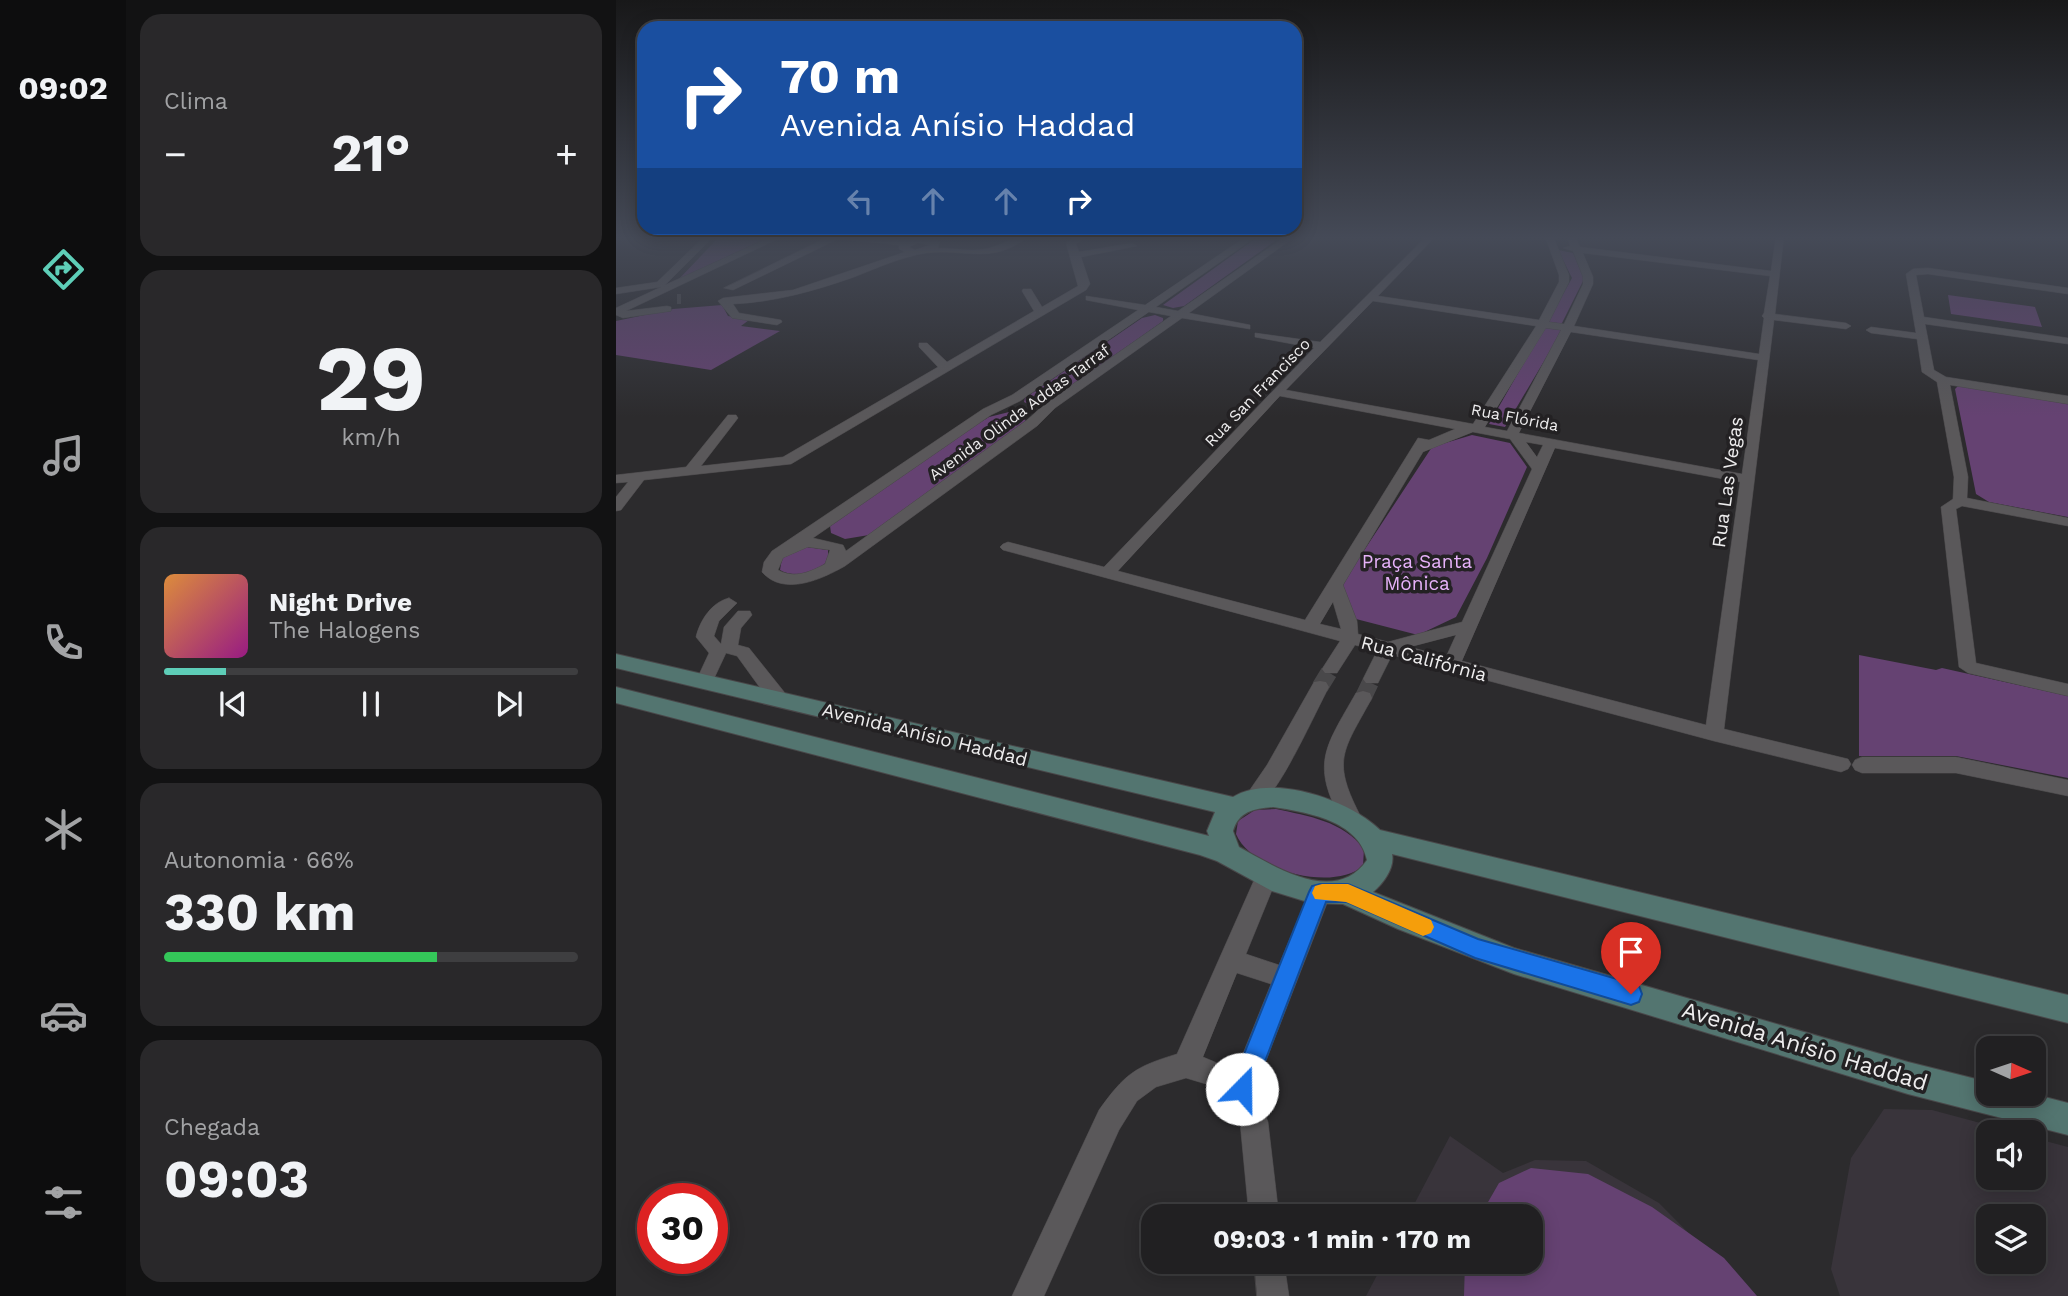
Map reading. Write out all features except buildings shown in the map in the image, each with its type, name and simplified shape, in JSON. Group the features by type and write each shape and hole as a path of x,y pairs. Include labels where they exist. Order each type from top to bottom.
{"main road":[{"name":"Avenida Anísio Haddad","path":"616,661 1030,760 1245,802 1309,804 1351,819 1364,827 1374,839 2068,1009"},
{"name":"Avenida Anísio Haddad","path":"616,695 1200,844 1229,854 1266,878 1334,893 1514,961 1908,1078 2068,1119"},
{"path":"1229,854 1220,831 1229,810 1245,802"},
{"path":"1334,893 1374,875 1381,860 1380,849 1374,839"}],"street":[{"path":"616,314 649,296"},
{"path":"616,314 669,304 658,296"},
{"path":"766,296 725,301 727,308 736,316 777,322"},
{"path":"1031,296 1040,312"},
{"path":"616,479 786,461 1065,296"},
{"name":"Avenida Olinda Addas Tarraf","path":"1165,296 1004,404 987,412 788,548 770,564 770,572 777,578 806,578 863,545 1204,296"},
{"path":"1417,450 1455,433 1478,427 1543,324 1557,296"},
{"path":"1539,469 1511,433 1582,296"},
{"name":"Rua Las Vegas","path":"1714,734 1771,296"},
{"path":"1916,296 1928,372 1943,380 2068,400"},
{"path":"1090,298 1246,327"},
{"path":"1372,298 1764,358"},
{"name":"Rua San Francisco","path":"1108,573 1278,392 1372,298"},
{"path":"1768,316 1846,326"},
{"path":"1921,320 2064,343"},
{"path":"1871,330 1923,337"},
{"path":"1259,335 1324,346"},
{"path":"923,345 946,368"},
{"path":"1943,380 1961,477 1960,501"},
{"name":"Rua Flórida","path":"1278,392 1511,433 1746,479"},
{"path":"1004,404 1041,413"},
{"path":"690,471 732,418"},
{"path":"1310,626 1437,421"},
{"path":"1451,665 1551,442"},
{"path":"616,507 639,477"},
{"path":"2068,522 1960,501 1948,507 1968,667 2068,690"},
{"path":"788,548 803,543 830,543 838,548 838,556 833,564"},
{"name":"Rua Califórnia","path":"1008,547 1714,734 1841,764"},
{"path":"1331,669 1350,638 1349,621 1335,585"},
{"path":"705,681 730,651 733,627 741,612 711,621 705,637 730,651 778,698"},
{"path":"1372,679 1387,648 1468,626"},
{"path":"1245,802 1274,770 1321,687"},
{"path":"1351,819 1336,796 1331,775 1334,754 1363,698"},
{"path":"1862,765 1956,765 2068,788"},
{"path":"1186,1065 1266,878"},
{"path":"1242,1089 1286,978 1334,893"},
{"path":"1231,960 1286,978"},
{"path":"1028,1296 1109,1120 1128,1091 1149,1076 1186,1065 1211,1072 1242,1089 1254,1122 1263,1204"},
{"path":"1270,1274 1273,1296"}],"shaded area":[{"path":"1884,1109 1932,1110 1976,1122 1976,1190 2046,1190 2046,1141 2068,1147 2068,1296 1840,1296 1831,1269 1851,1158"},
{"path":"1450,1136 1503,1173 1535,1160 1586,1161 1659,1203 1751,1296 1366,1296 1378,1274 1543,1274 1543,1204 1414,1204"}],"green space":[{"path":"1175,296 1197,296 1184,306 1173,308 1163,305"},
{"path":"1562,296 1575,296 1561,325 1547,323"},
{"path":"1948,296 2035,307 2042,327 1951,314"},
{"path":"722,305 728,316 749,320 741,326 780,331 711,370 616,355 616,321 673,309"},
{"path":"1155,315 1163,318 1163,321 1047,403 1032,406 1024,402 1025,398 1142,318"},
{"path":"1545,326 1563,329 1505,427 1489,424"},
{"path":"1958,386 2068,403 2068,517 1989,502 1976,494 1955,389"},
{"path":"1009,412 1023,414 1026,422 869,535 845,539 831,533 830,526 971,428 989,417"},
{"name":"Praça Santa Mônica","path":"1472,435 1510,443 1527,467 1487,558 1456,617 1418,635 1356,619 1342,584 1432,447"},
{"path":"807,547 828,550 828,561 818,569 805,573 792,574 780,570 782,558"},
{"path":"1859,655 1936,670 1942,668 2068,696 2068,778 1956,756 1859,756"},
{"path":"1276,809 1324,821 1346,832 1364,849 1363,866 1350,874 1314,877 1294,874 1258,858 1245,847 1236,834 1238,821 1255,810"},
{"path":"1531,1168 1588,1174 1652,1207 1724,1258 1757,1296 1464,1296 1465,1274 1543,1274 1543,1204 1487,1204 1499,1183"}],"tunnel":[{"path":"1320,687 1331,669"},
{"path":"1363,698 1372,679"}],"slow traffic":[{"path":"1322,893 1348,893 1423,927"}],"route":[{"path":"1242,1089 1320,892 1348,893 1475,948 1631,994"}]}
